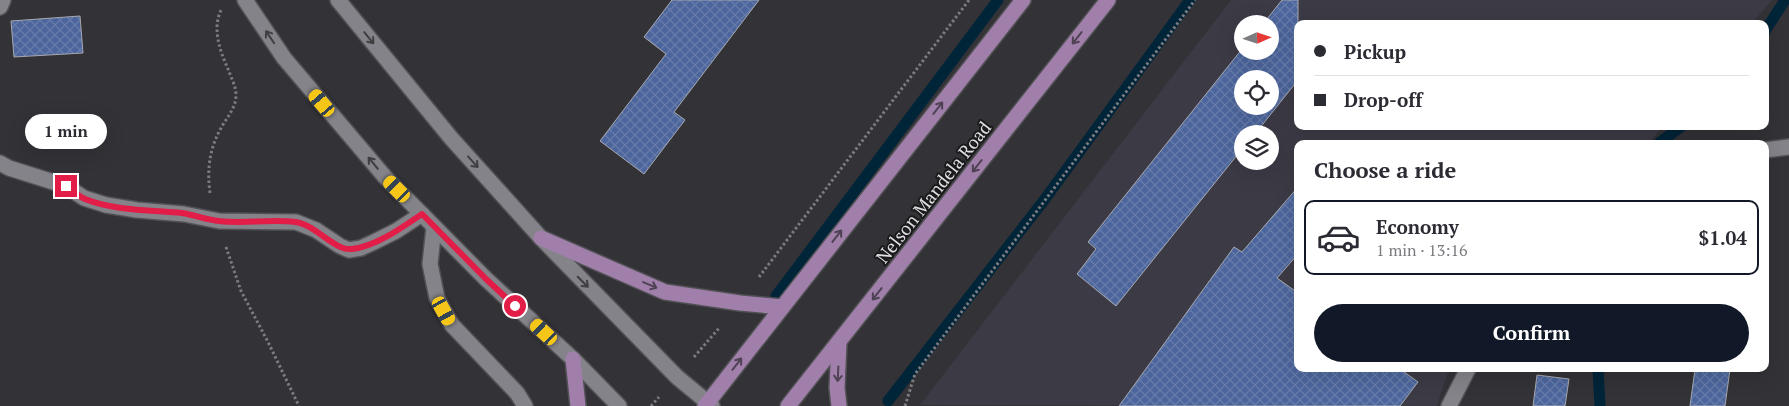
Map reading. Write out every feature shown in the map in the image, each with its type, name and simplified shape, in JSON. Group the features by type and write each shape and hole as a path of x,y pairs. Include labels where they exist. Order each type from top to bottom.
{"main road":[{"path":"708,405 782,307 1023,0"},
{"name":"Nelson Mandela Road","path":"788,406 1108,0"},
{"path":"540,238 665,292 782,307"},
{"path":"839,342 837,388 839,406"},
{"path":"573,359 578,406"}],"street":[{"path":"0,7 3,0"},
{"path":"245,0 284,58 385,177 486,279 573,359 619,406"},
{"path":"338,0 451,138 540,238 677,377 708,405"},
{"path":"1769,150 1789,147"},
{"path":"0,163 9,168 66,186 84,198 106,205 184,214 219,221 296,222 316,230 349,250 361,248 374,242 396,231 422,214"},
{"path":"434,227 430,264 436,298 452,325 516,393 525,406"},
{"path":"1449,406 1466,372"}],"path":[{"path":"651,406 740,303 969,0"},
{"path":"904,406 915,374 1195,0"},
{"path":"222,7 219,13 217,28 220,47 234,84 236,95 235,104 217,136 210,157 208,180 212,204 241,291 268,342 298,406"}],"shaded area":[{"path":"1231,0 1772,0 1754,20 1294,20 1294,130 1660,130 1651,140 1294,140 1294,372 1448,372 1437,406 920,405"}],"building":[{"path":"672,0 759,0 674,112 685,120 644,174 600,141 666,54 644,37"},
{"path":"1282,0 1298,0 1298,20 1294,20 1294,85 1279,104 1279,70 1234,70 1234,115 1270,115 1262,125 1234,125 1234,159 1116,306 1077,274 1096,249 1088,242 1234,59 1279,60 1279,15 1270,15"},
{"path":"80,16 83,53 14,57 11,21"},
{"path":"1294,192 1294,259 1277,278 1294,290 1294,372 1404,372 1418,382 1400,406 1119,406 1234,247 1242,252"},
{"path":"1695,372 1730,372 1725,406 1690,406"},
{"path":"1537,375 1569,379 1565,406 1533,406"}],"waterway":[{"path":"776,296 998,0"},
{"path":"888,401 1045,199 1190,0"},
{"path":"1769,25 1785,0"},
{"path":"1663,140 1677,130"},
{"path":"1598,372 1600,406"}],"route":[{"path":"66,186 84,198 106,205 137,210 184,214 219,221 296,222 316,230 349,250 361,248 374,242 396,231 422,214 515,306"}]}
